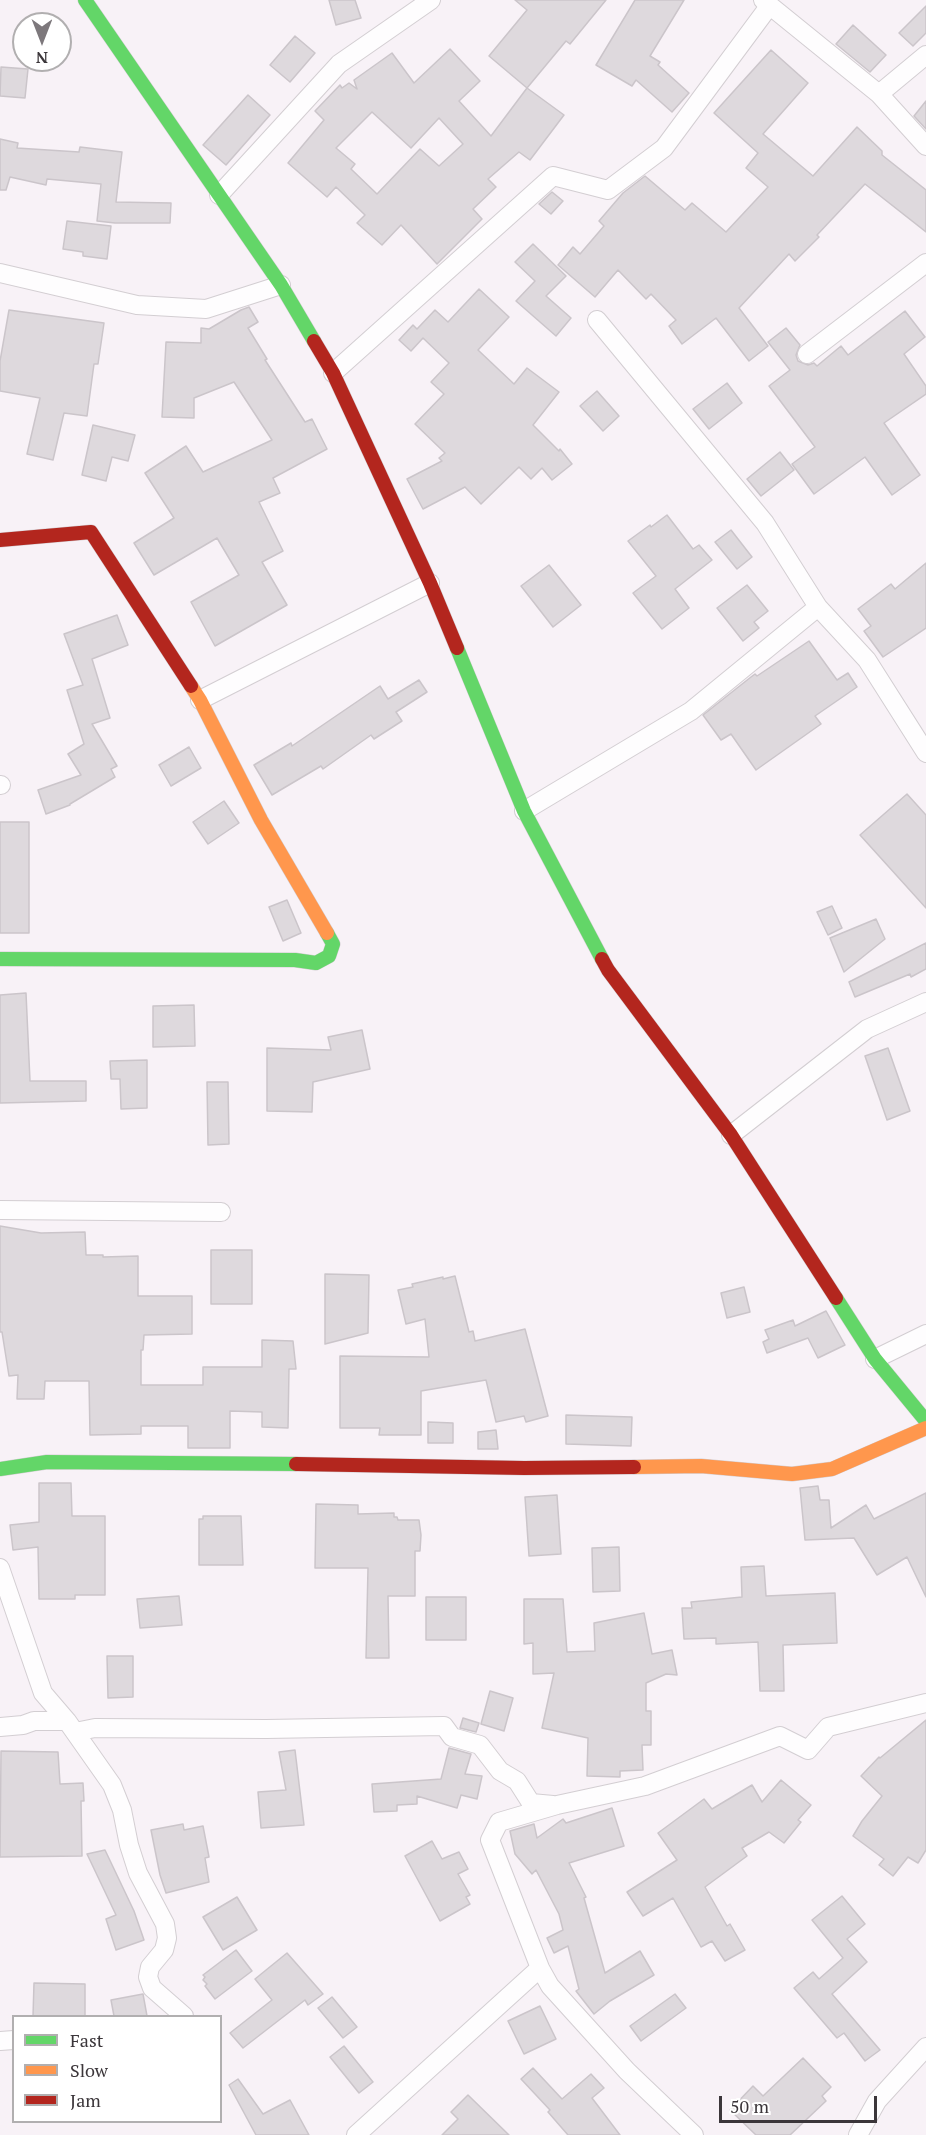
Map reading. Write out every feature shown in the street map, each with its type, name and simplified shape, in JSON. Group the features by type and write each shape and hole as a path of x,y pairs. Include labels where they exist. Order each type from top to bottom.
{"street":[{"path":"86,0 281,285 333,373 430,583 524,811 608,970 731,1135 875,1359 926,1421"},
{"path":"219,195 339,64 431,0"},
{"path":"333,373 553,176 608,190 664,148 766,2 879,94 926,146"},
{"path":"879,94 926,55"},
{"path":"807,354 924,269"},
{"path":"0,273 137,305 207,309 281,285"},
{"path":"597,320 765,523 818,607 867,660 926,753"},
{"path":"0,540 91,532 200,700 261,820 333,944 329,956 316,963 295,960 0,959"},
{"path":"200,700 430,583"},
{"path":"524,811 691,711 818,607"},
{"path":"731,1135 867,1029 926,1002"},
{"path":"0,1210 221,1212"},
{"path":"875,1359 926,1334"},
{"path":"0,1468 47,1462 524,1468 701,1466 792,1474 832,1469 926,1428"},
{"path":"0,1568 42,1693 71,1726 112,1785 122,1810 138,1874 165,1924 167,1938 164,1950 150,1967 148,1977 152,1988 183,2015"},
{"path":"34,1720 42,1693"},
{"path":"694,2135 627,2071 550,1986 540,1968 490,1840 499,1822 557,1805 645,1786 780,1736 808,1750 828,1727 926,1703"},
{"path":"0,1727 23,1725 34,1720 95,1728 266,1729 444,1726 452,1737 480,1745 501,1771 517,1781 531,1803 557,1805"},
{"path":"356,2135 540,1968"},
{"path":"858,2135 877,2101 926,2047"}],"building":[{"path":"329,0 355,0 361,18 336,25"},
{"path":"515,0 606,0 570,44 566,41 527,88 489,56 527,10"},
{"path":"635,0 684,0 650,56 660,62 658,65 689,93 672,112 636,80 632,86 596,65"},
{"path":"926,6 926,33 913,46 899,33"},
{"path":"853,25 886,55 870,72 836,44"},
{"path":"295,36 315,53 290,82 270,65"},
{"path":"450,49 480,81 459,101 491,136 527,88 564,115 530,160 519,152 488,179 496,187 473,209 482,219 437,264 401,225 382,245 357,223 365,215 336,187 327,197 288,163 324,120 315,111 340,85 342,88 349,83 357,89 354,80 392,53 414,83","holes":["372,112 411,148 439,118 463,144 439,166 420,149 377,194 351,169 355,164 336,148"]},
{"path":"771,50 808,83 763,134 813,176 857,127 882,151 882,155 926,190 926,232 865,184 795,261 789,254 739,308 768,346 749,361 716,318 682,344 669,326 676,320 651,294 646,299 618,270 595,297 558,265 573,247 580,254 604,226 599,221 623,193 645,176 685,210 692,203 726,232 768,187 746,168 758,153 714,113"},
{"path":"1,67 12,68 12,72 28,72 25,98 0,96"},
{"path":"248,95 270,115 226,165 203,145"},
{"path":"926,101 926,129 914,116"},
{"path":"0,139 18,143 17,148 79,152 80,147 122,152 116,202 171,203 170,223 97,221 101,184 47,179 46,185 10,177 6,190 0,190"},
{"path":"552,192 563,201 551,214 539,204"},
{"path":"67,221 111,226 107,259 83,256 83,252 63,249"},
{"path":"533,244 566,276 546,296 571,318 556,336 516,301 535,281 515,262"},
{"path":"479,289 509,317 478,350 514,384 527,368 559,392 533,425 559,451 560,449 572,464 552,480 542,468 531,479 519,467 481,504 465,487 423,509 407,479 442,461 439,458 445,453 415,424 444,394 431,382 449,363 423,338 411,351 399,340 413,325 417,329 435,310 448,322"},
{"path":"249,307 258,322 248,328 267,359 265,360 305,422 312,419 327,449 273,478 280,493 259,502 283,551 262,562 287,605 215,646 191,602 239,575 217,538 154,575 134,543 174,518 145,473 186,446 203,472 272,440 234,382 194,398 194,418 162,417 166,342 201,343 201,328 209,329"},
{"path":"9,310 104,323 98,364 94,364 87,416 64,413 53,460 27,454 40,398 0,391 0,361"},
{"path":"905,311 925,337 904,354 926,386 926,394 884,423 920,475 892,495 865,457 814,494 792,464 815,447 769,386 790,370 768,342 786,328 800,345 796,355 798,361 808,365 814,363 817,366 841,346 848,355"},
{"path":"727,383 742,403 709,429 693,409"},
{"path":"597,391 619,416 603,431 580,406"},
{"path":"93,425 135,435 128,461 112,457 106,481 82,475"},
{"path":"780,452 794,470 761,496 747,479"},
{"path":"667,515 693,549 699,545 712,560 675,589 689,608 662,629 633,593 656,576 628,541"},
{"path":"731,530 752,557 737,569 715,542"},
{"path":"926,563 926,628 883,657 864,631 871,626 858,609 891,584 895,589"},
{"path":"549,565 581,605 553,627 521,586"},
{"path":"747,585 768,611 754,622 759,628 743,641 717,608"},
{"path":"117,615 128,645 92,659 110,718 92,724 117,766 111,769 115,777 70,805 46,814 38,790 81,775 68,754 84,744 67,690 83,685 64,634"},
{"path":"809,641 837,680 848,673 857,687 815,716 821,724 756,770 731,734 721,740 703,715 755,674 757,676"},
{"path":"419,680 427,692 396,712 402,721 374,739 371,735 323,769 321,766 272,795 254,765 291,743 292,746 380,686 388,699"},
{"path":"189,747 201,768 171,786 159,765"},
{"path":"907,794 926,815 926,908 860,835"},
{"path":"224,801 239,823 208,844 193,822"},
{"path":"0,822 29,822 29,933 0,933"},
{"path":"287,900 301,933 283,941 269,907"},
{"path":"832,906 842,928 828,935 817,912"},
{"path":"876,919 885,939 844,972 830,938"},
{"path":"926,943 926,969 911,977 910,974 855,997 849,982"},
{"path":"26,993 30,1081 86,1081 86,1101 0,1103 0,995"},
{"path":"194,1005 195,1046 153,1047 153,1006"},
{"path":"362,1030 370,1069 313,1082 312,1112 267,1111 267,1048 331,1050 328,1037"},
{"path":"888,1048 910,1111 887,1120 865,1056"},
{"path":"147,1060 147,1108 121,1109 120,1079 111,1079 110,1061"},
{"path":"207,1082 228,1082 229,1144 208,1145"},
{"path":"0,1226 41,1233 85,1232 86,1255 138,1256 138,1296 192,1296 192,1334 144,1335 143,1350 141,1350 141,1385 203,1385 203,1367 262,1367 262,1340 293,1341 296,1369 289,1369 288,1428 262,1427 262,1412 230,1411 230,1448 188,1448 188,1426 141,1426 141,1434 90,1435 89,1381 45,1381 44,1399 17,1399 18,1375 9,1376 2,1332 0,1332"},
{"path":"211,1250 252,1250 252,1304 211,1304"},
{"path":"325,1274 369,1275 368,1333 325,1344"},
{"path":"455,1276 469,1332 473,1331 475,1341 525,1329 548,1416 526,1422 524,1416 496,1422 486,1380 421,1391 421,1435 379,1435 380,1428 340,1428 340,1356 429,1357 425,1319 406,1324 398,1290 413,1287 412,1284"},
{"path":"744,1287 750,1312 727,1318 721,1293"},
{"path":"826,1311 845,1345 818,1358 808,1338 767,1353 763,1342 769,1339 765,1330 793,1320 795,1326"},
{"path":"566,1415 632,1417 631,1446 566,1444"},
{"path":"428,1422 453,1423 453,1443 428,1443"},
{"path":"496,1430 498,1449 478,1449 478,1432"},
{"path":"39,1483 71,1483 72,1516 105,1516 105,1595 75,1595 75,1599 39,1599 38,1547 13,1550 10,1525 39,1522"},
{"path":"818,1486 820,1500 829,1500 831,1528 866,1505 874,1519 926,1493 926,1597 907,1557 877,1575 854,1538 805,1540 800,1488"},
{"path":"557,1495 561,1554 529,1556 525,1497"},
{"path":"316,1504 358,1505 358,1514 394,1513 394,1517 398,1520 419,1520 421,1535 420,1551 415,1551 415,1596 388,1596 389,1658 366,1658 368,1568 315,1568"},
{"path":"203,1516 241,1516 243,1565 199,1565 199,1519 203,1519"},
{"path":"619,1547 620,1591 593,1592 592,1548"},
{"path":"764,1566 766,1596 835,1593 837,1643 783,1645 784,1691 760,1691 758,1642 716,1644 716,1638 684,1639 682,1608 692,1608 691,1602 742,1597 741,1567"},
{"path":"179,1596 182,1625 140,1628 137,1599"},
{"path":"426,1597 466,1597 466,1640 426,1640"},
{"path":"524,1599 563,1599 567,1652 595,1651 594,1623 644,1613 652,1654 672,1650 677,1675 666,1674 646,1683 646,1711 651,1711 651,1745 642,1745 643,1770 620,1771 620,1777 587,1776 588,1738 542,1728 554,1673 533,1674 533,1643 524,1644"},
{"path":"107,1656 133,1656 133,1697 108,1698"},
{"path":"490,1691 513,1698 504,1731 481,1724"},
{"path":"463,1718 479,1723 476,1732 460,1728"},
{"path":"926,1720 926,1850 918,1863 908,1857 893,1876 879,1865 884,1859 853,1836 882,1796 861,1776 879,1757"},
{"path":"449,1748 471,1754 465,1774 482,1776 477,1799 461,1795 457,1808 417,1796 417,1804 397,1805 397,1811 374,1812 372,1784 441,1779"},
{"path":"295,1750 304,1825 261,1828 258,1792 286,1790 279,1752"},
{"path":"1,1751 58,1752 60,1784 83,1783 82,1856 0,1857"},
{"path":"781,1780 811,1805 798,1820 801,1822 784,1843 769,1832 742,1848 747,1856 705,1887 727,1926 730,1924 745,1950 725,1961 712,1941 701,1947 673,1898 643,1916 627,1892 677,1860 658,1833 704,1799 712,1809 752,1785 762,1802"},
{"path":"612,1808 624,1846 569,1863 586,1897 584,1898 605,1973 640,1951 654,1975 610,2001 594,2014 576,1991 579,1989 568,1946 554,1953 547,1938 563,1930 559,1914 536,1870 532,1874 515,1854 510,1831 534,1824 537,1838 563,1819 566,1823"},
{"path":"183,1824 184,1830 203,1826 209,1857 205,1858 209,1882 166,1893 151,1830"},
{"path":"432,1841 442,1859 459,1852 468,1869 458,1874 470,1895 466,1897 470,1904 440,1921 405,1856"},
{"path":"105,1850 134,1911 144,1940 116,1950 106,1919 116,1915 87,1854"},
{"path":"842,1896 865,1924 847,1939 867,1962 832,1994 880,2050 865,2061 844,2033 837,2038 794,1988 813,1972 819,1979 843,1958 812,1920"},
{"path":"237,1897 257,1930 223,1950 203,1917"},
{"path":"236,1950 252,1971 215,1999 205,1986 207,1984 203,1980 205,1977 203,1975"},
{"path":"287,1953 323,1994 308,2005 305,2000 243,2048 230,2033 272,2000 255,1979"},
{"path":"34,1983 85,1984 85,2015 33,2015"},
{"path":"143,1994 147,2015 114,2015 111,2000"},
{"path":"675,1994 686,2008 641,2041 630,2026"},
{"path":"332,1997 357,2027 343,2038 318,2008"},
{"path":"540,2006 556,2039 524,2054 508,2021"},
{"path":"344,2046 373,2082 359,2093 330,2057"},
{"path":"803,2058 831,2087 822,2096 826,2101 790,2135 756,2135 730,2110 753,2086 763,2096"},
{"path":"533,2068 562,2099 591,2074 604,2088 592,2098 620,2135 568,2135 548,2112 550,2110 521,2079"},
{"path":"238,2079 263,2114 290,2100 309,2135 256,2135 229,2085"},
{"path":"468,2095 509,2135 442,2135 458,2119 451,2112"}],"traffic: fast":[{"path":"85,0 281,285 314,341"},
{"path":"457,648 524,811 602,959"},
{"path":"0,959 295,960 316,963 329,956 333,944 327,933"},
{"path":"836,1298 875,1359 926,1421"},
{"path":"0,1469 47,1462 296,1464"}],"traffic: slow":[{"path":"191,686 261,820 327,933"},
{"path":"634,1467 701,1466 792,1474 832,1469 926,1428"}],"traffic: jam":[{"path":"314,341 333,373 430,583 457,648"},
{"path":"0,540 91,532 191,686"},
{"path":"602,959 731,1135 836,1298"},
{"path":"296,1464 524,1468 634,1467"}]}
